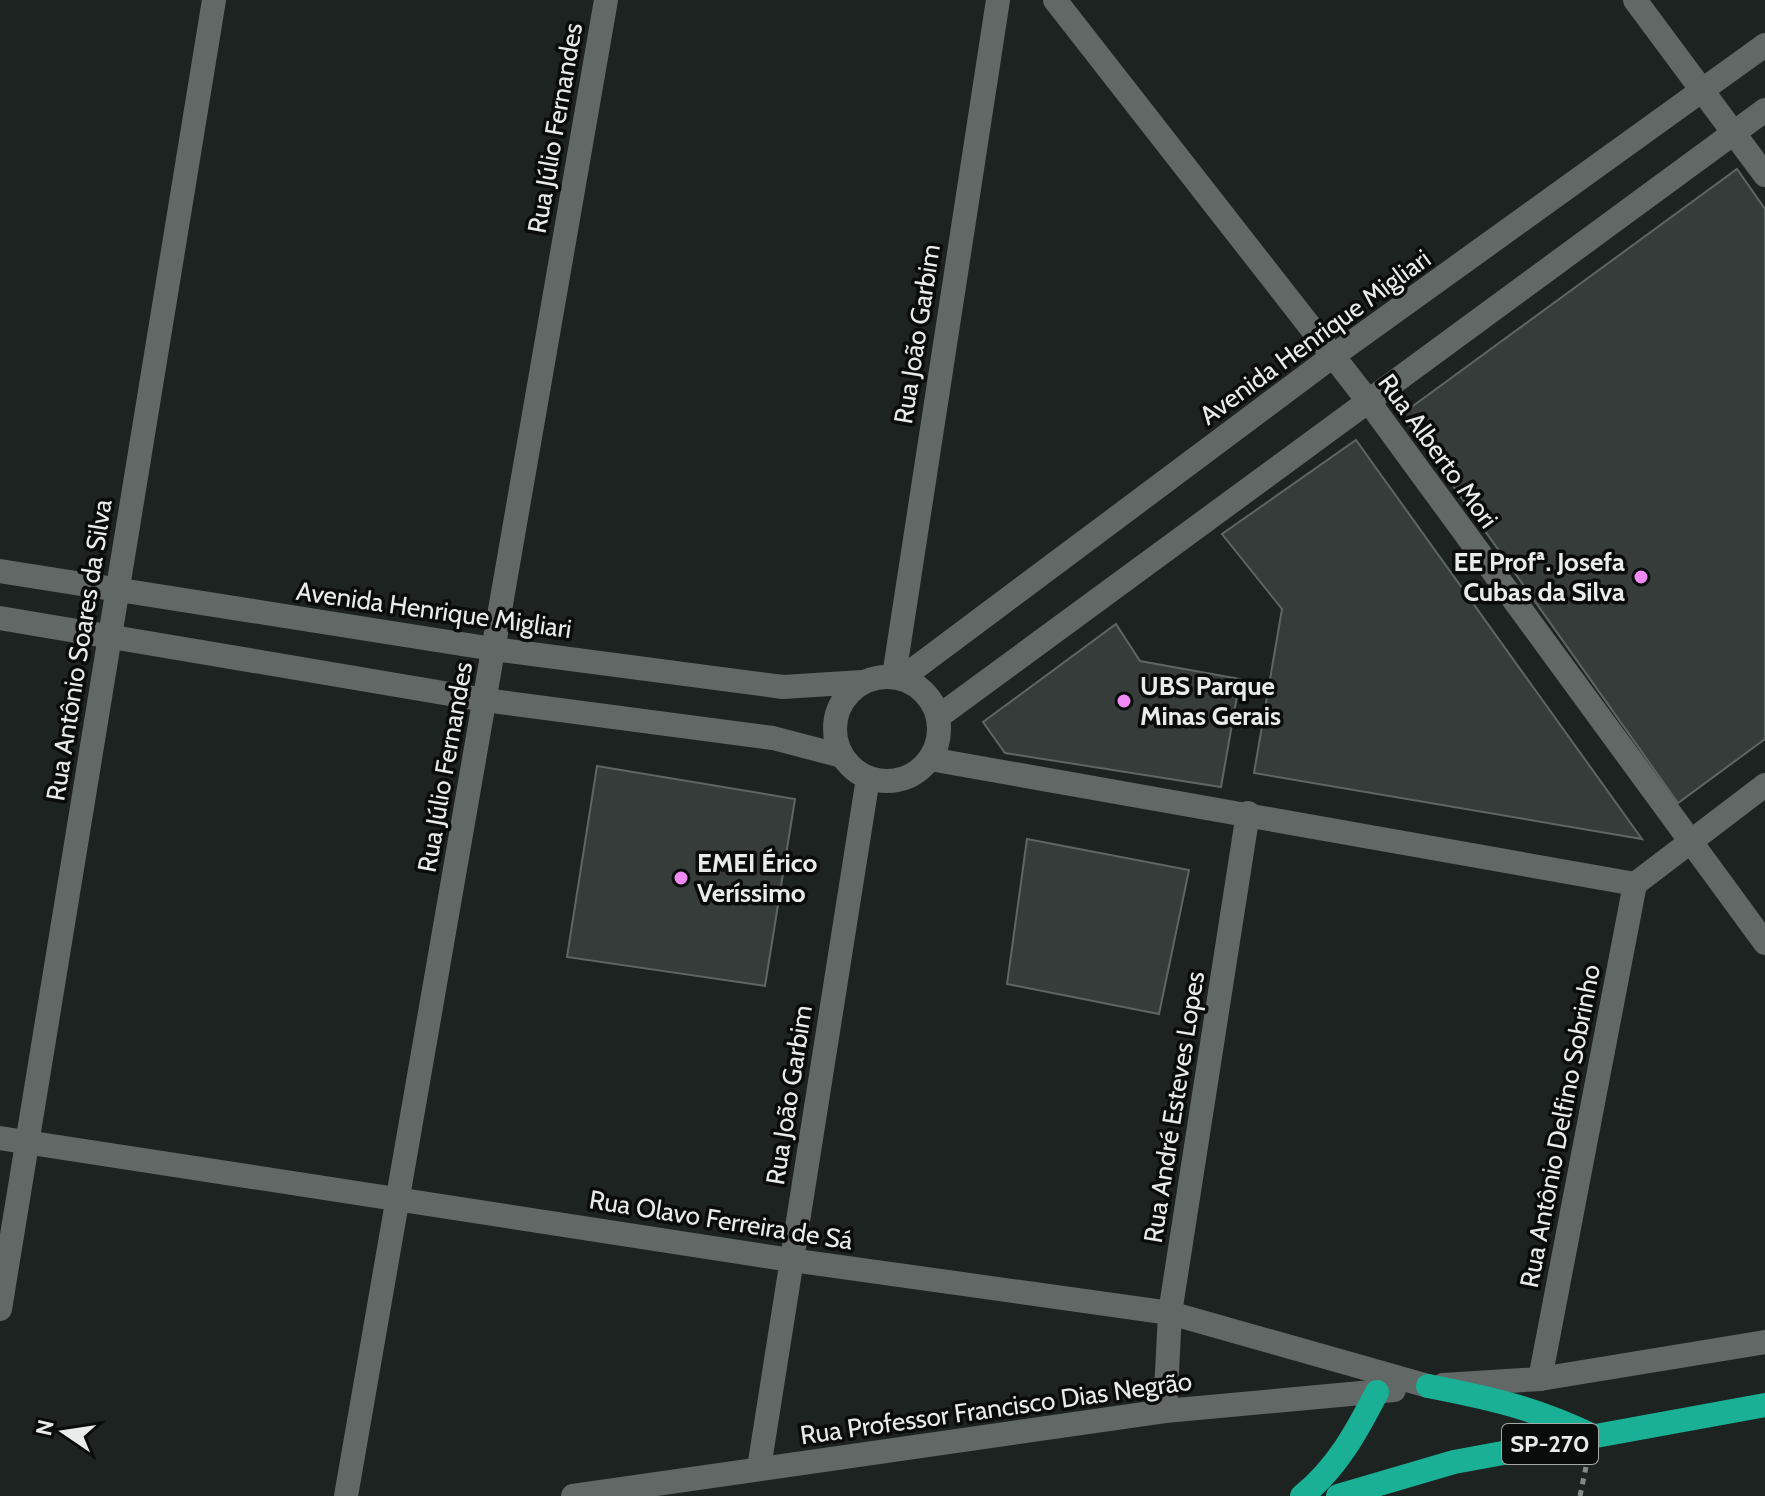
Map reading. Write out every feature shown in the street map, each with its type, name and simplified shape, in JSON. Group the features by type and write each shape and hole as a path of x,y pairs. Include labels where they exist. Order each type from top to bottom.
{"highway":[{"path":"1428,1386 1515,1403 1544,1412 1593,1436"},
{"path":"1302,1496 1320,1481 1354,1437 1377,1392"},
{"name":"SP-270","path":"1338,1496 1454,1462 1765,1405"}],"street":[{"name":"Rua Antônio Soares da Silva","path":"0,1309 214,0"},
{"name":"Rua Júlio Fernandes","path":"346,1496 606,0"},
{"name":"Rua João Garbim","path":"898,677 998,0"},
{"name":"Rua Alberto Mori","path":"1055,0 1369,402 1765,943"},
{"path":"1635,0 1765,175"},
{"name":"Avenida Henrique Migliari","path":"898,677 1333,356 1704,92 1765,45"},
{"path":"938,717 1765,110"},
{"name":"Avenida Henrique Migliari","path":"0,571 493,649 783,687 862,682"},
{"path":"0,618 485,700 773,738 842,756 868,778 885,781 902,779 918,772 930,759 940,730 938,717 923,690 898,677 862,682 840,706 835,722 836,739 842,756"},
{"path":"930,759 1635,884 1765,785"},
{"name":"Rua João Garbim","path":"759,1468 868,778"},
{"name":"Rua André Esteves Lopes","path":"1165,1411 1170,1313 1248,813"},
{"name":"Rua Antônio Delfino Sobrinho","path":"1540,1379 1635,884"},
{"name":"Rua Olavo Ferreira de Sá","path":"0,1138 791,1260 1170,1313 1428,1386"},
{"name":"Rua Professor Francisco Dias Negrão","path":"573,1496 1165,1411 1428,1386 1540,1379 1765,1342"}],"building":[{"name":"EE Profª. Josefa Cubas da Silva","path":"1737,169 1765,209 1765,739 1678,803 1402,414"},
{"path":"1356,440 1642,839 1254,773 1282,609 1222,534"},
{"name":"UBS Parque Minas Gerais","path":"1116,624 1140,661 1240,679 1221,787 1005,753 983,722"},
{"name":"EMEI Érico Veríssimo","path":"597,766 795,799 765,986 567,957"},
{"path":"1027,839 1189,870 1159,1014 1007,984"}],"place":[{"name":"EE Profª. Josefa Cubas da Silva","path":"1641,577"},
{"name":"UBS Parque Minas Gerais","path":"1124,701"},
{"name":"EMEI Érico Veríssimo","path":"681,878"}]}
